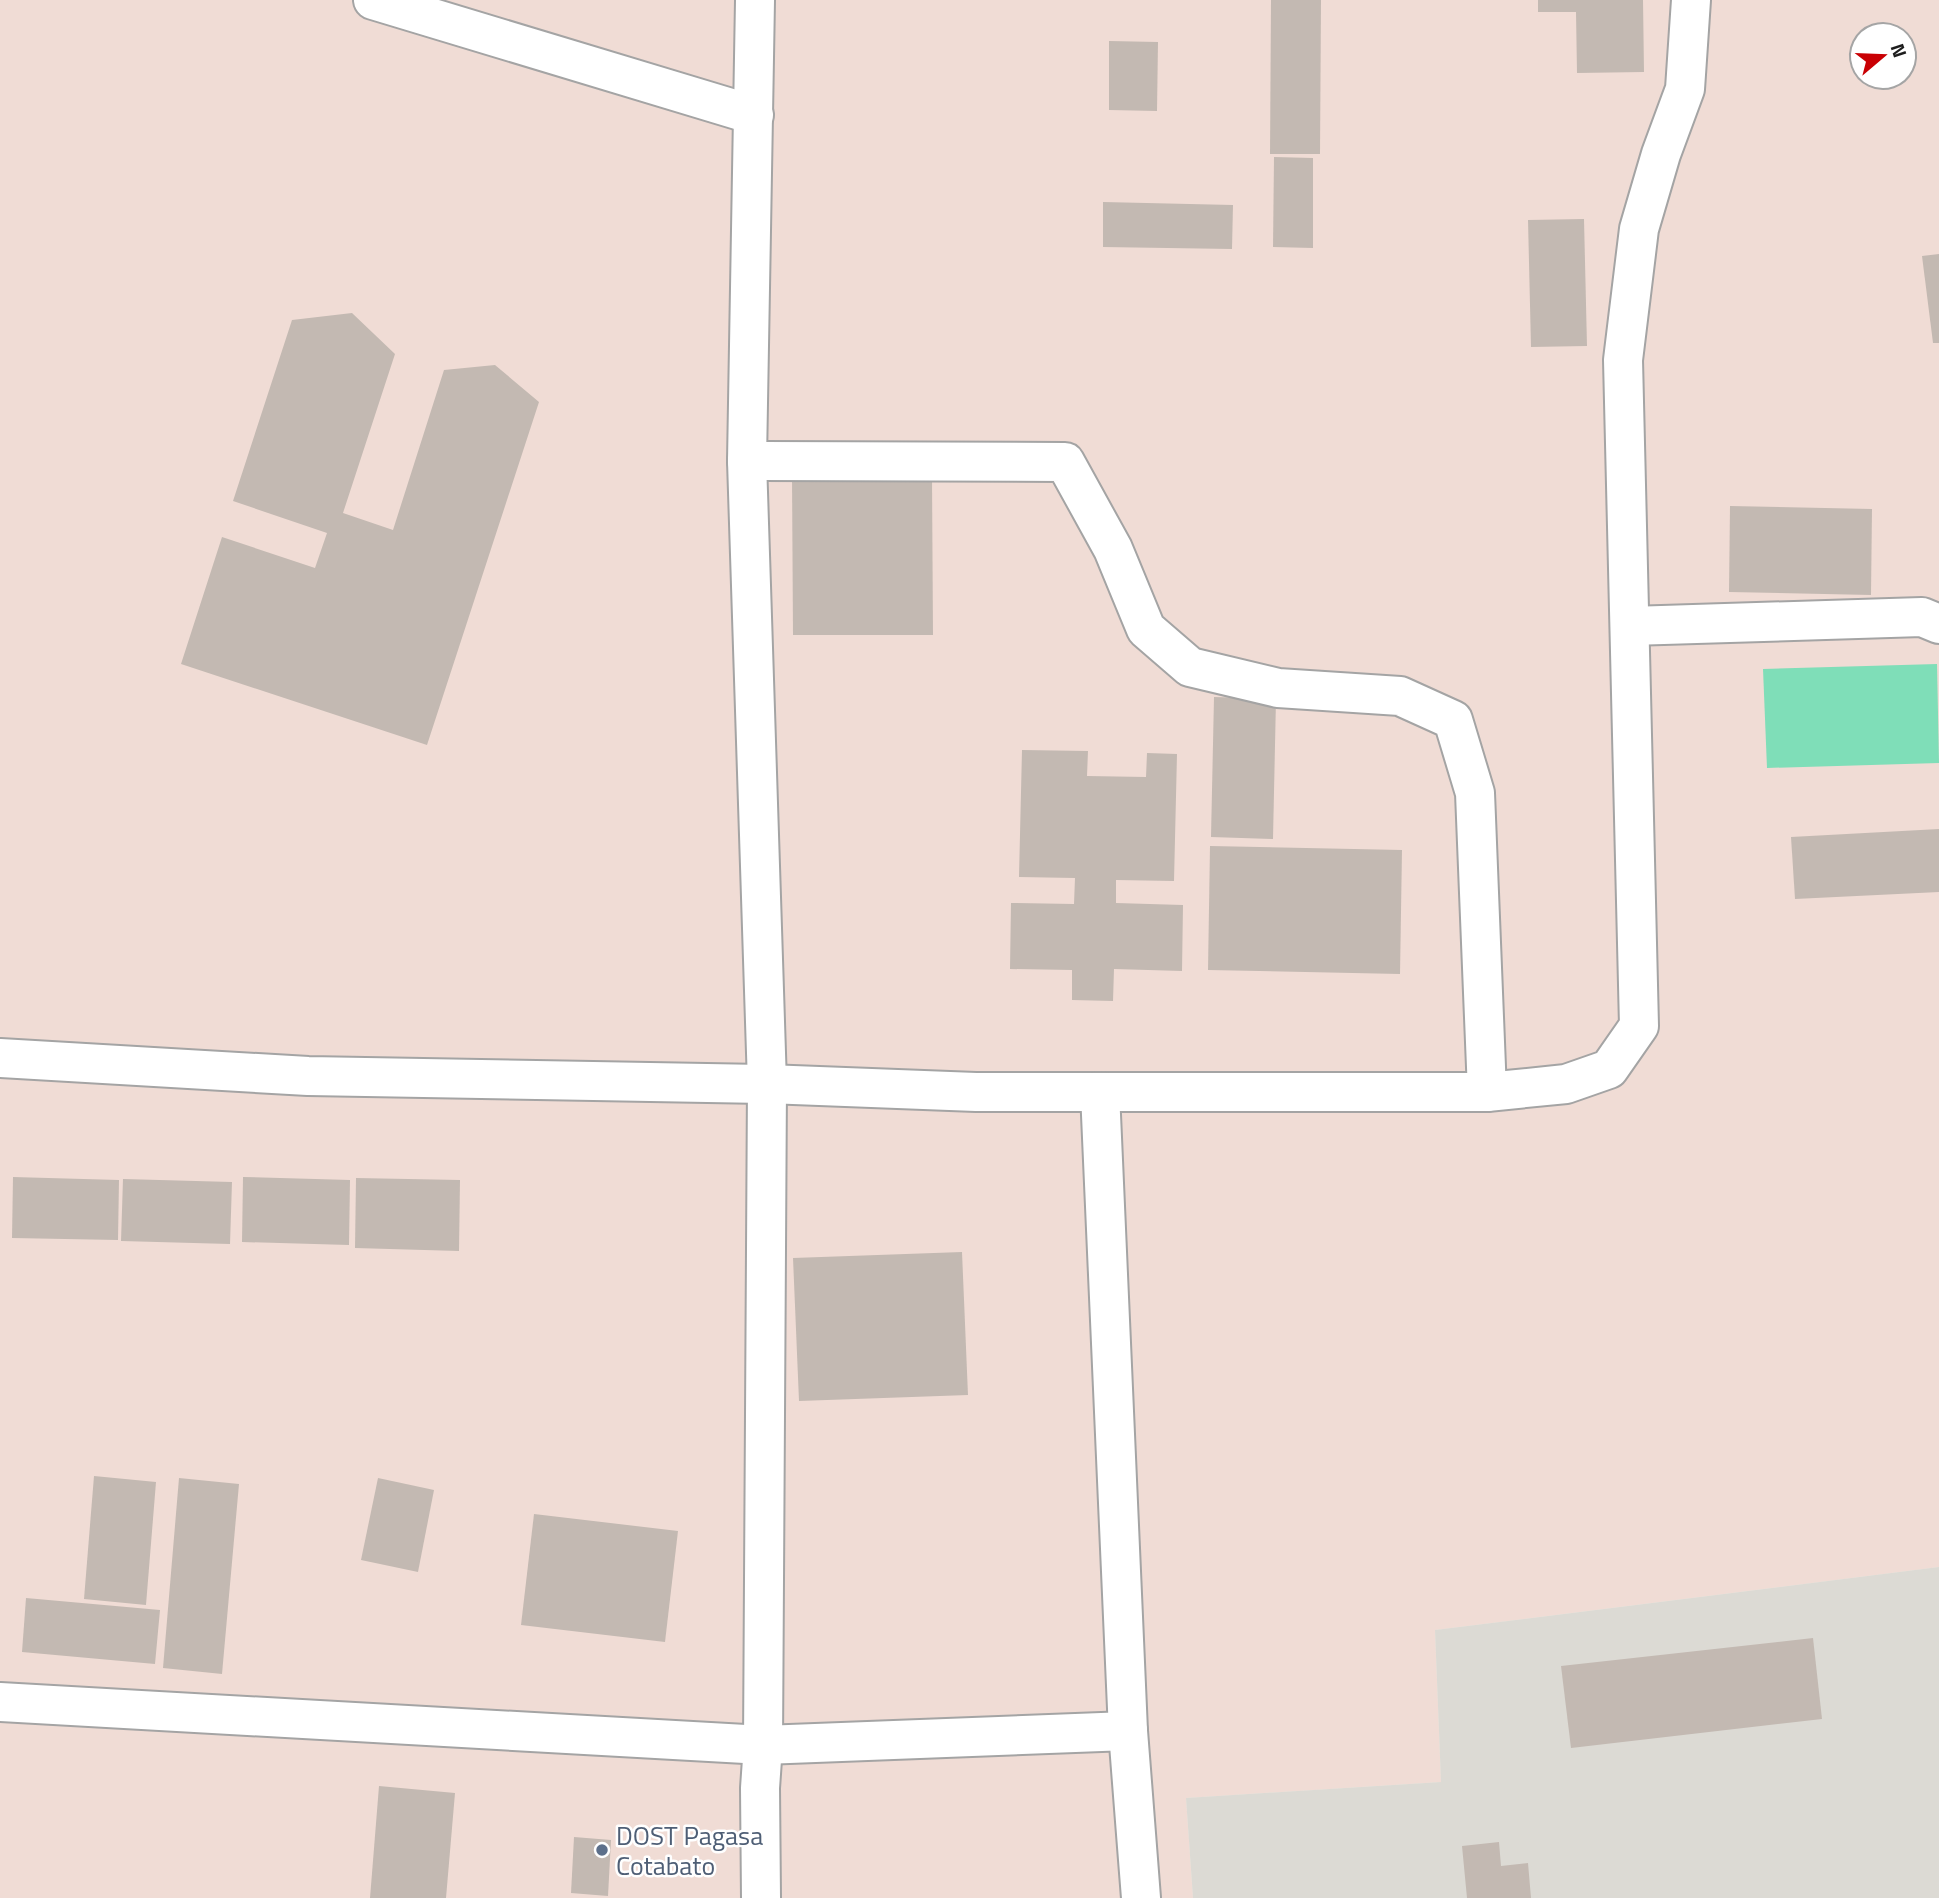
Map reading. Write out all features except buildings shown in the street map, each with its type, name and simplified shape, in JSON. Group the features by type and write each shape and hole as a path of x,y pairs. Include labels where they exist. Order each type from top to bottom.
{"street":[{"path":"373,0 754,116"},
{"path":"755,0 747,461 766,1084 761,1898"},
{"path":"0,1058 308,1076 766,1084 976,1092 1487,1092 1566,1084 1609,1069 1639,1026 1623,360 1639,229 1661,154 1685,89 1691,0"},
{"path":"747,461 1065,461 1113,549 1146,629 1190,667 1278,688 1400,696 1453,720 1475,793 1487,1092"},
{"path":"1630,626 1923,617 1939,624"},
{"path":"1100,1092 1128,1731 1141,1898"},
{"path":"0,1702 763,1745 1128,1731"}],"shaded area":[{"path":"0,0 1939,0 1939,1567 1435,1630 1441,1782 1186,1798 1193,1898 0,1898"},
{"path":"1939,1567 1939,1898 1193,1898 1186,1798 1441,1782 1435,1630"}],"green space":[{"path":"1937,664 1939,763 1767,768 1763,669"}],"place":[{"name":"DOST Pagasa Cotabato","path":"602,1850"}]}
